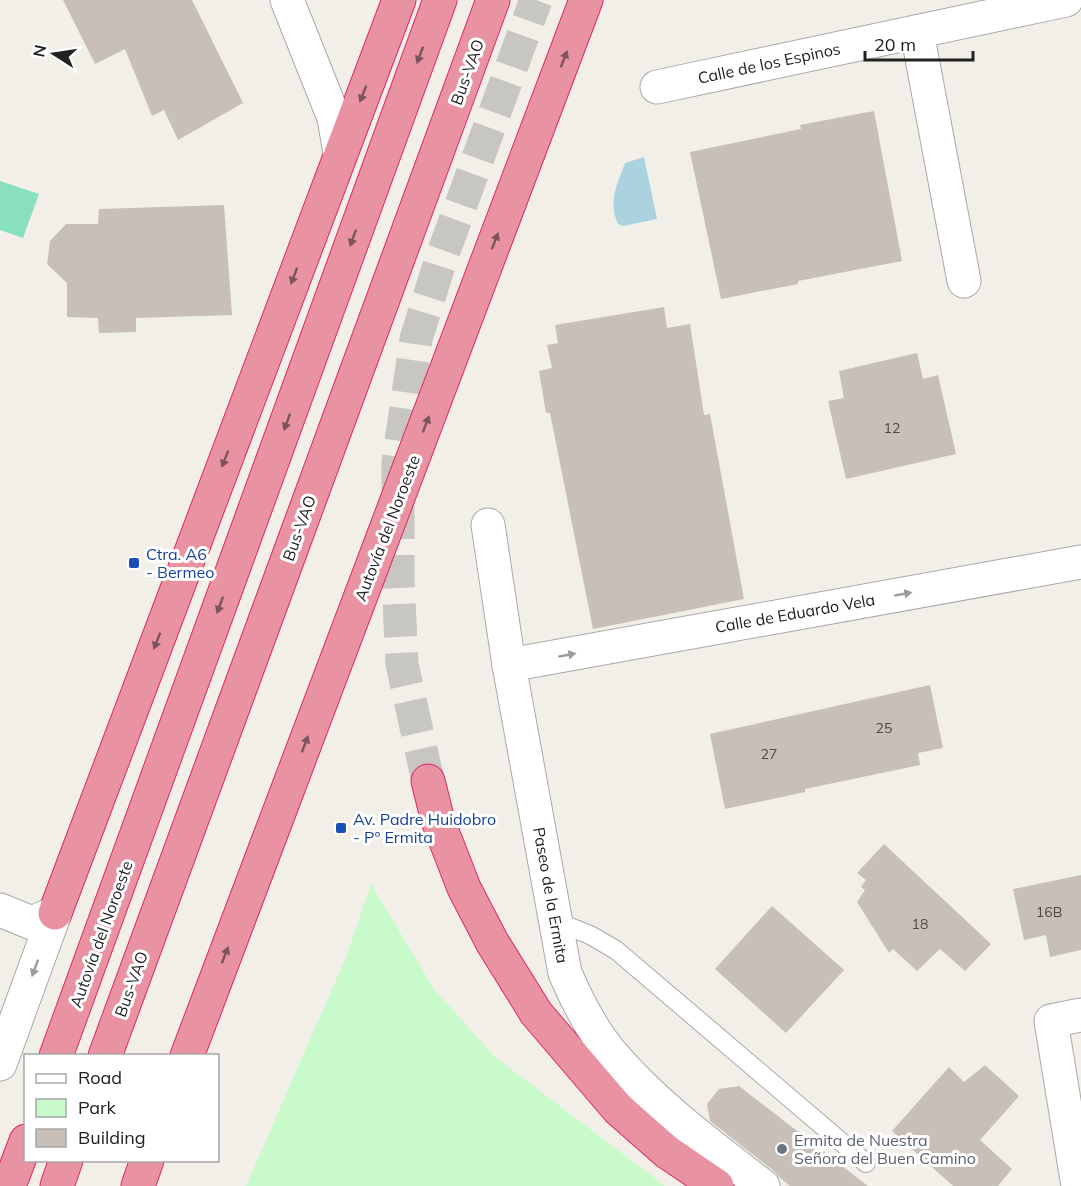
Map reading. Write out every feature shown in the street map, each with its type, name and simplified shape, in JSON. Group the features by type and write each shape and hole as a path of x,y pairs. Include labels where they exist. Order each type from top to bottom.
{"highway":[{"path":"55,913 399,0"},
{"name":"Autovía del Noroeste","path":"57,1054 440,0"},
{"name":"Bus-VAO","path":"106,1054 493,0"},
{"name":"Autovía del Noroeste","path":"188,1054 586,0"},
{"path":"428,782 438,821 464,888 492,942 536,1013 618,1109 667,1152 717,1186"},
{"path":"9,1186 24,1146"},
{"path":"57,1186 66,1162"},
{"path":"138,1186 147,1162"}],"street":[{"path":"287,0 333,118 340,153"},
{"name":"Calle de los Espinos","path":"657,87 1066,0"},
{"path":"917,32 964,281"},
{"name":"Paseo de la Ermita","path":"488,525 509,665 555,921 565,973 578,1005 610,1052 659,1102 763,1186"},
{"name":"Calle de Eduardo Vela","path":"509,665 1081,562"},
{"path":"0,910 32,923 55,913"},
{"path":"0,1064 55,913"},
{"path":"1078,1186 1051,1022 1081,1015"}],"lane":[{"path":"555,921 590,935 616,950 866,1163"}],"green space":[{"path":"0,181 39,194 23,238 0,230"},
{"path":"371,884 434,989 494,1056 665,1186 246,1186 346,957"}],"water":[{"path":"644,157 657,219 623,226 618,224 615,216 614,200 617,186 625,163"}],"building":[{"path":"63,0 192,0 243,103 178,140 164,110 152,116 125,49 95,64"},
{"path":"874,111 902,261 721,299 690,152 801,129 800,125"},
{"path":"224,205 232,315 136,318 136,332 99,333 98,318 67,317 67,283 47,264 50,241 66,224 98,224 99,209"},
{"path":"664,307 667,328 690,324 704,415 710,414 744,599 593,629 550,413 546,413 539,371 552,368 547,345 558,343 555,325"},
{"path":"917,353 923,379 938,375 956,454 846,479 828,401 844,398 839,371"},
{"path":"930,685 943,748 918,753 920,765 805,789 805,792 725,809 710,734"},
{"path":"884,844 991,944 965,971 940,949 917,971 893,949 889,953 857,902 865,890 861,887 866,880 857,873"},
{"path":"1081,875 1081,950 1050,957 1046,935 1024,940 1013,889"},
{"path":"772,906 844,970 786,1033 715,969"},
{"path":"985,1065 1019,1096 980,1140 1012,1169 998,1186 953,1186 892,1131 949,1067 964,1082"},
{"name":"Ermita de Nuestra Señora del Buen Camino","path":"739,1086 868,1186 790,1186 710,1121 707,1104 719,1089"}],"tunnel":[{"path":"428,781 402,664 398,580 398,462 416,339 441,259 536,0"}],"place":[{"name":"Ctra. A6 - Bermeo","path":"134,563"},
{"name":"Av. Padre Huidobro - Pº Ermita","path":"341,828"},
{"name":"Ermita de Nuestra Señora del Buen Camino","path":"782,1149"}]}
